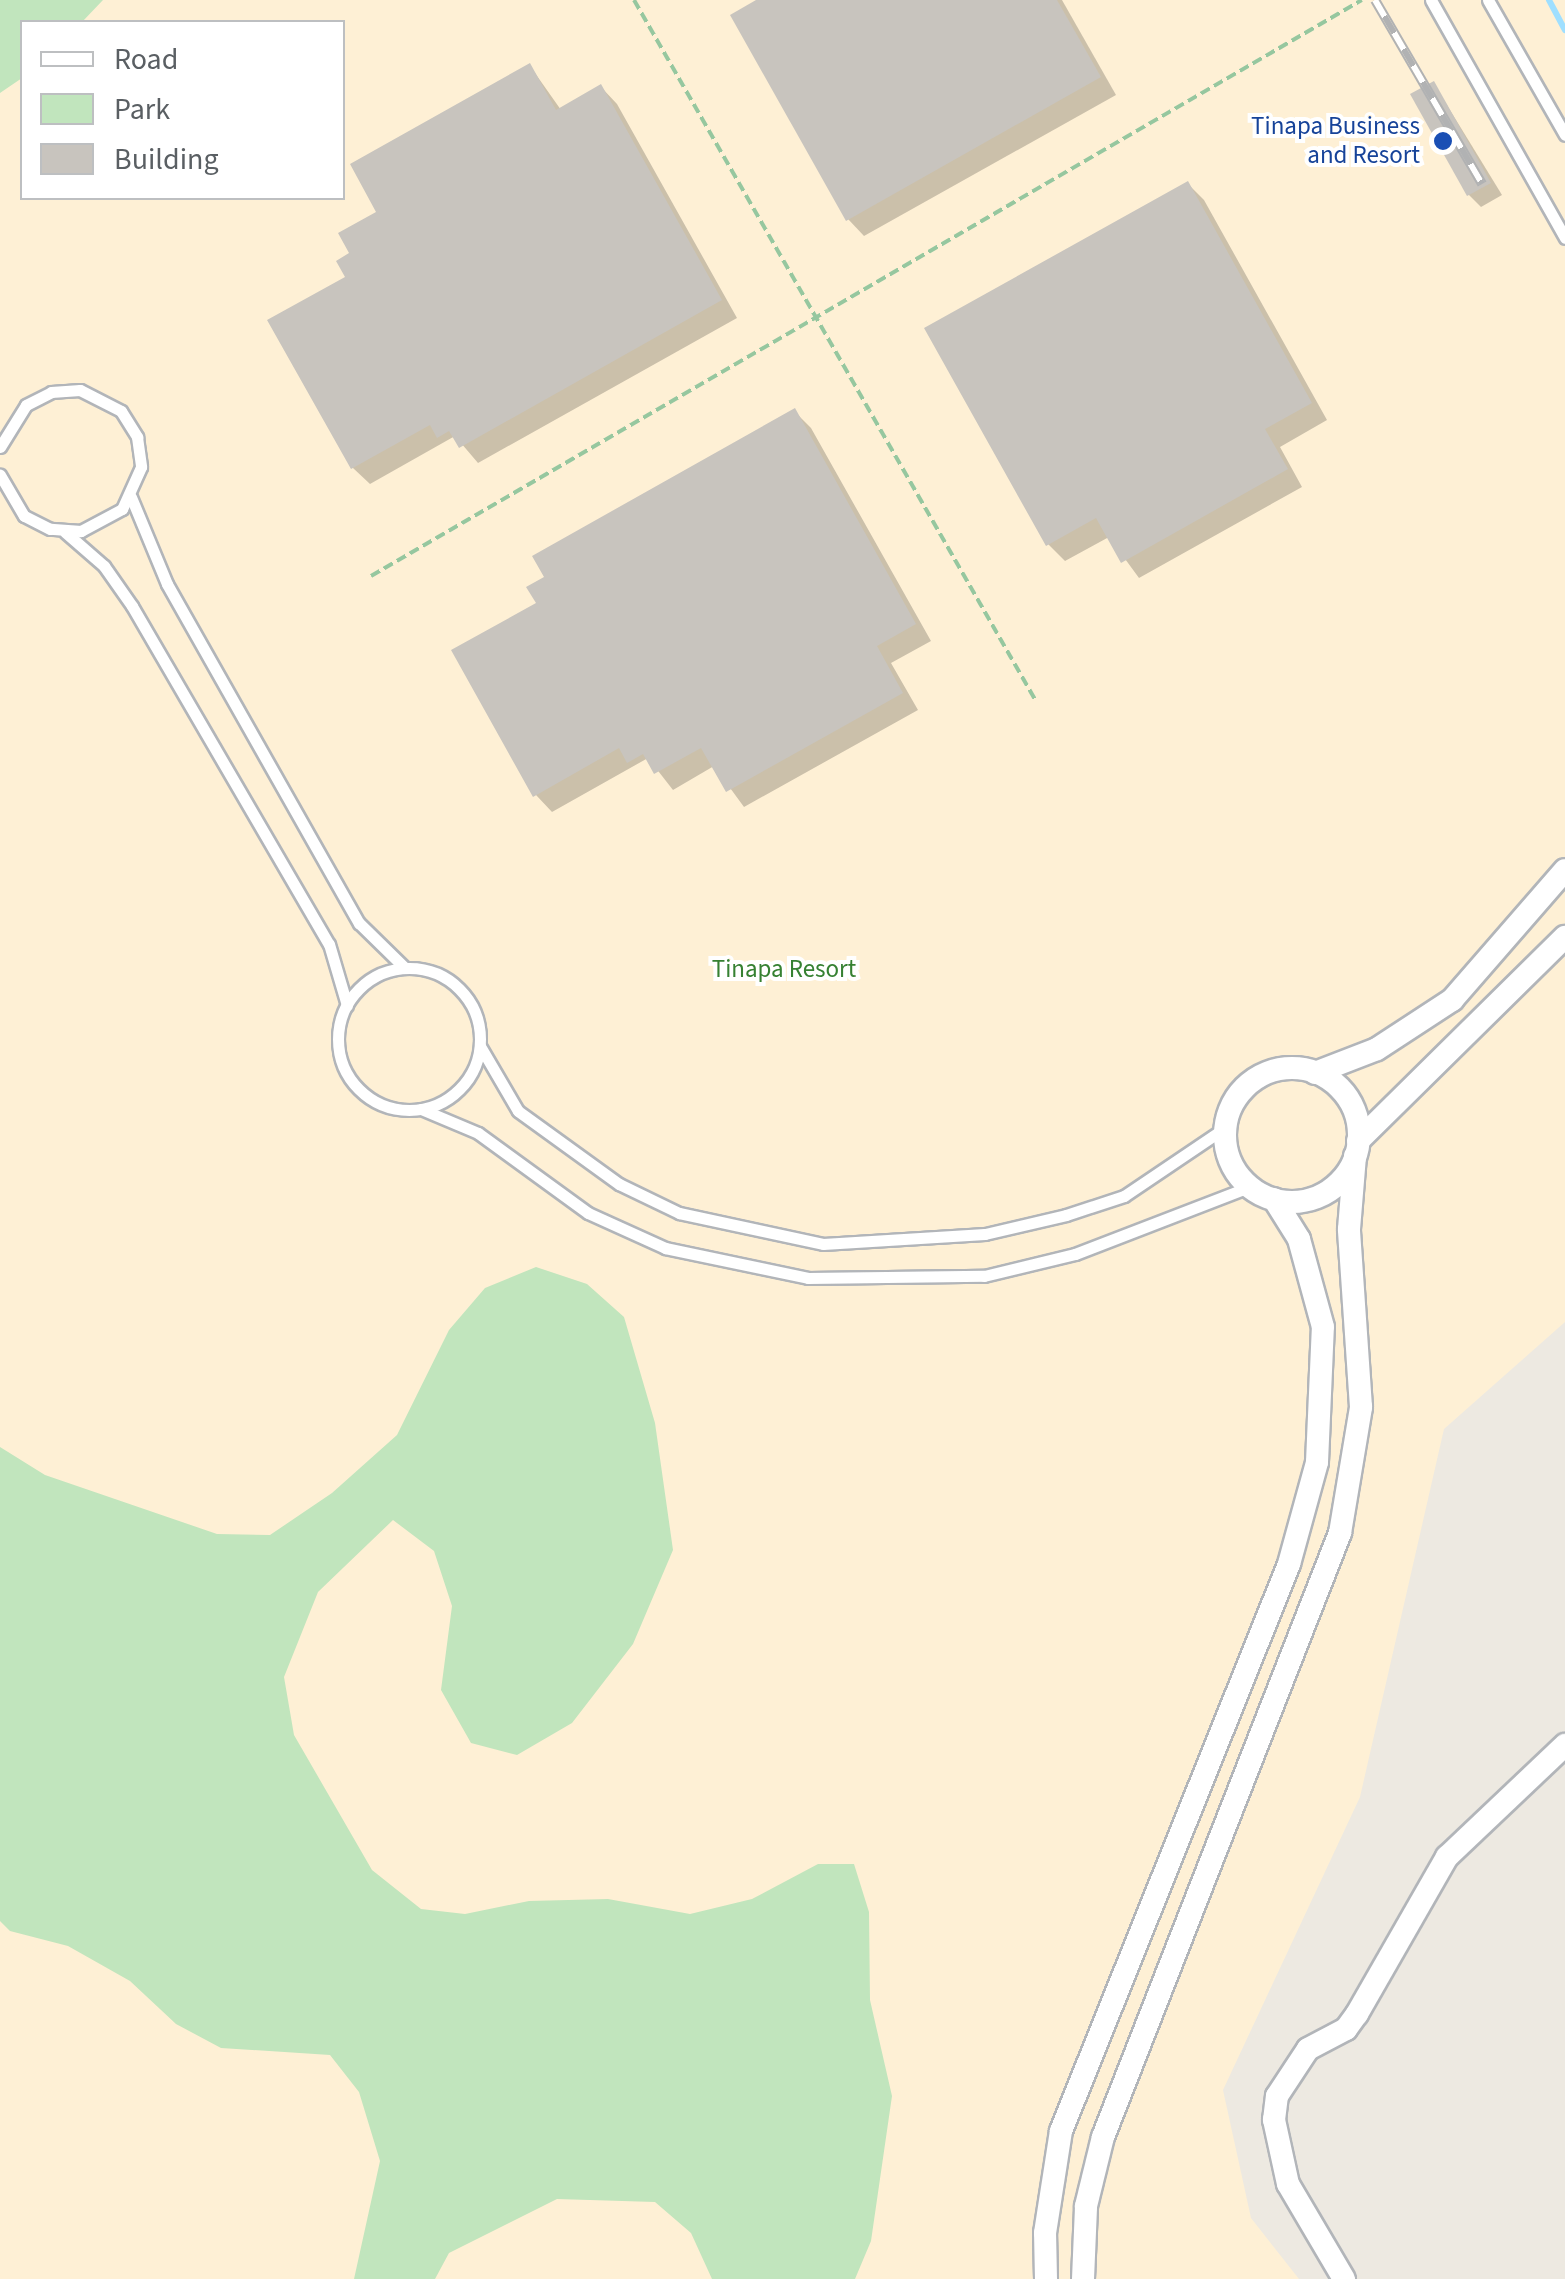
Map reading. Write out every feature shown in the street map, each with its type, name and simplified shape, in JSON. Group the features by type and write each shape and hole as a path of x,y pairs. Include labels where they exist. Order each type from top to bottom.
{"street":[{"path":"1316,1073 1377,1049 1452,1000 1565,870"},
{"path":"1274,1200 1317,1197 1340,1180 1357,1148 1565,938"},
{"path":"1046,2279 1045,2234 1061,2131 1289,1564 1317,1462 1324,1328 1299,1239 1274,1200 1250,1187 1228,1155 1226,1128 1251,1082 1288,1068 1316,1073 1349,1100 1357,1148 1349,1228 1360,1407 1340,1533 1103,2137 1086,2206 1083,2279"},
{"path":"1344,2279 1284,2171 1274,2120 1277,2096 1308,2048 1346,2028 1357,2014 1447,1857 1565,1745"}],"lane":[{"path":"1431,0 1565,238"},
{"path":"1488,0 1565,135"},
{"path":"0,447 15,415 38,397 66,390 95,394 121,411 137,437 141,468 131,497 110,520 66,532"},
{"path":"0,475 24,516 66,532 104,566 132,606 328,944 347,1005 338,1046 354,1084 390,1108 421,1109 466,1126 588,1212 665,1248 808,1278 984,1276 1093,1248 1250,1187"},
{"path":"131,497 166,584 350,906 405,968"},
{"path":"347,1005 378,976 405,968 434,972 460,989 477,1015 480,1046 518,1112 619,1184 679,1213 824,1244 985,1234 1066,1214 1124,1196 1226,1128"},
{"path":"421,1109 461,1088 480,1046"}],"path":[{"path":"634,0 1036,701"},
{"path":"371,576 1362,0"}],"shaded area":[{"name":"Tinapa Resort","path":"0,0 1565,0 1565,1322 1444,1429 1360,1797 1223,2090 1251,2218 1299,2279 0,2279"}],"green space":[{"path":"0,0 103,0 84,20 20,20 20,79 0,93"},
{"path":"536,1267 587,1284 624,1317 655,1423 673,1550 633,1644 572,1723 517,1755 471,1743 441,1690 452,1606 434,1551 393,1520 318,1592 284,1677 294,1735 372,1870 421,1909 465,1914 529,1901 608,1899 690,1914 752,1899 818,1864 854,1864 869,1912 870,2000 892,2096 871,2241 855,2279 712,2279 691,2233 655,2202 557,2199 449,2253 435,2279 354,2279 380,2161 359,2092 330,2055 221,2048 176,2024 130,1981 68,1946 10,1931 0,1921 0,1447 45,1475 217,1534 270,1535 332,1493 397,1435 449,1330 485,1288"}],"building":[{"path":"756,0 1057,0 1101,77 846,221 730,15"},
{"path":"530,63 556,110 601,84 722,300 459,448 449,431 437,438 430,425 351,469 267,320 345,277 336,261 349,253 338,233 376,212 350,164"},
{"path":"1434,81 1491,183 1467,196 1410,94"},
{"path":"1188,181 1312,403 1265,429 1288,469 1121,563 1096,518 1046,546 924,328"},
{"path":"795,408 916,624 877,646 903,693 726,792 701,748 654,774 643,754 627,763 619,748 533,797 451,650 536,603 526,587 544,577 532,556"}],"waterway":[{"path":"1549,0 1565,30"}],"railway":[{"path":"1375,0 1482,184"}],"place":[{"name":"Tinapa Business and Resort","path":"1443,141"}]}
